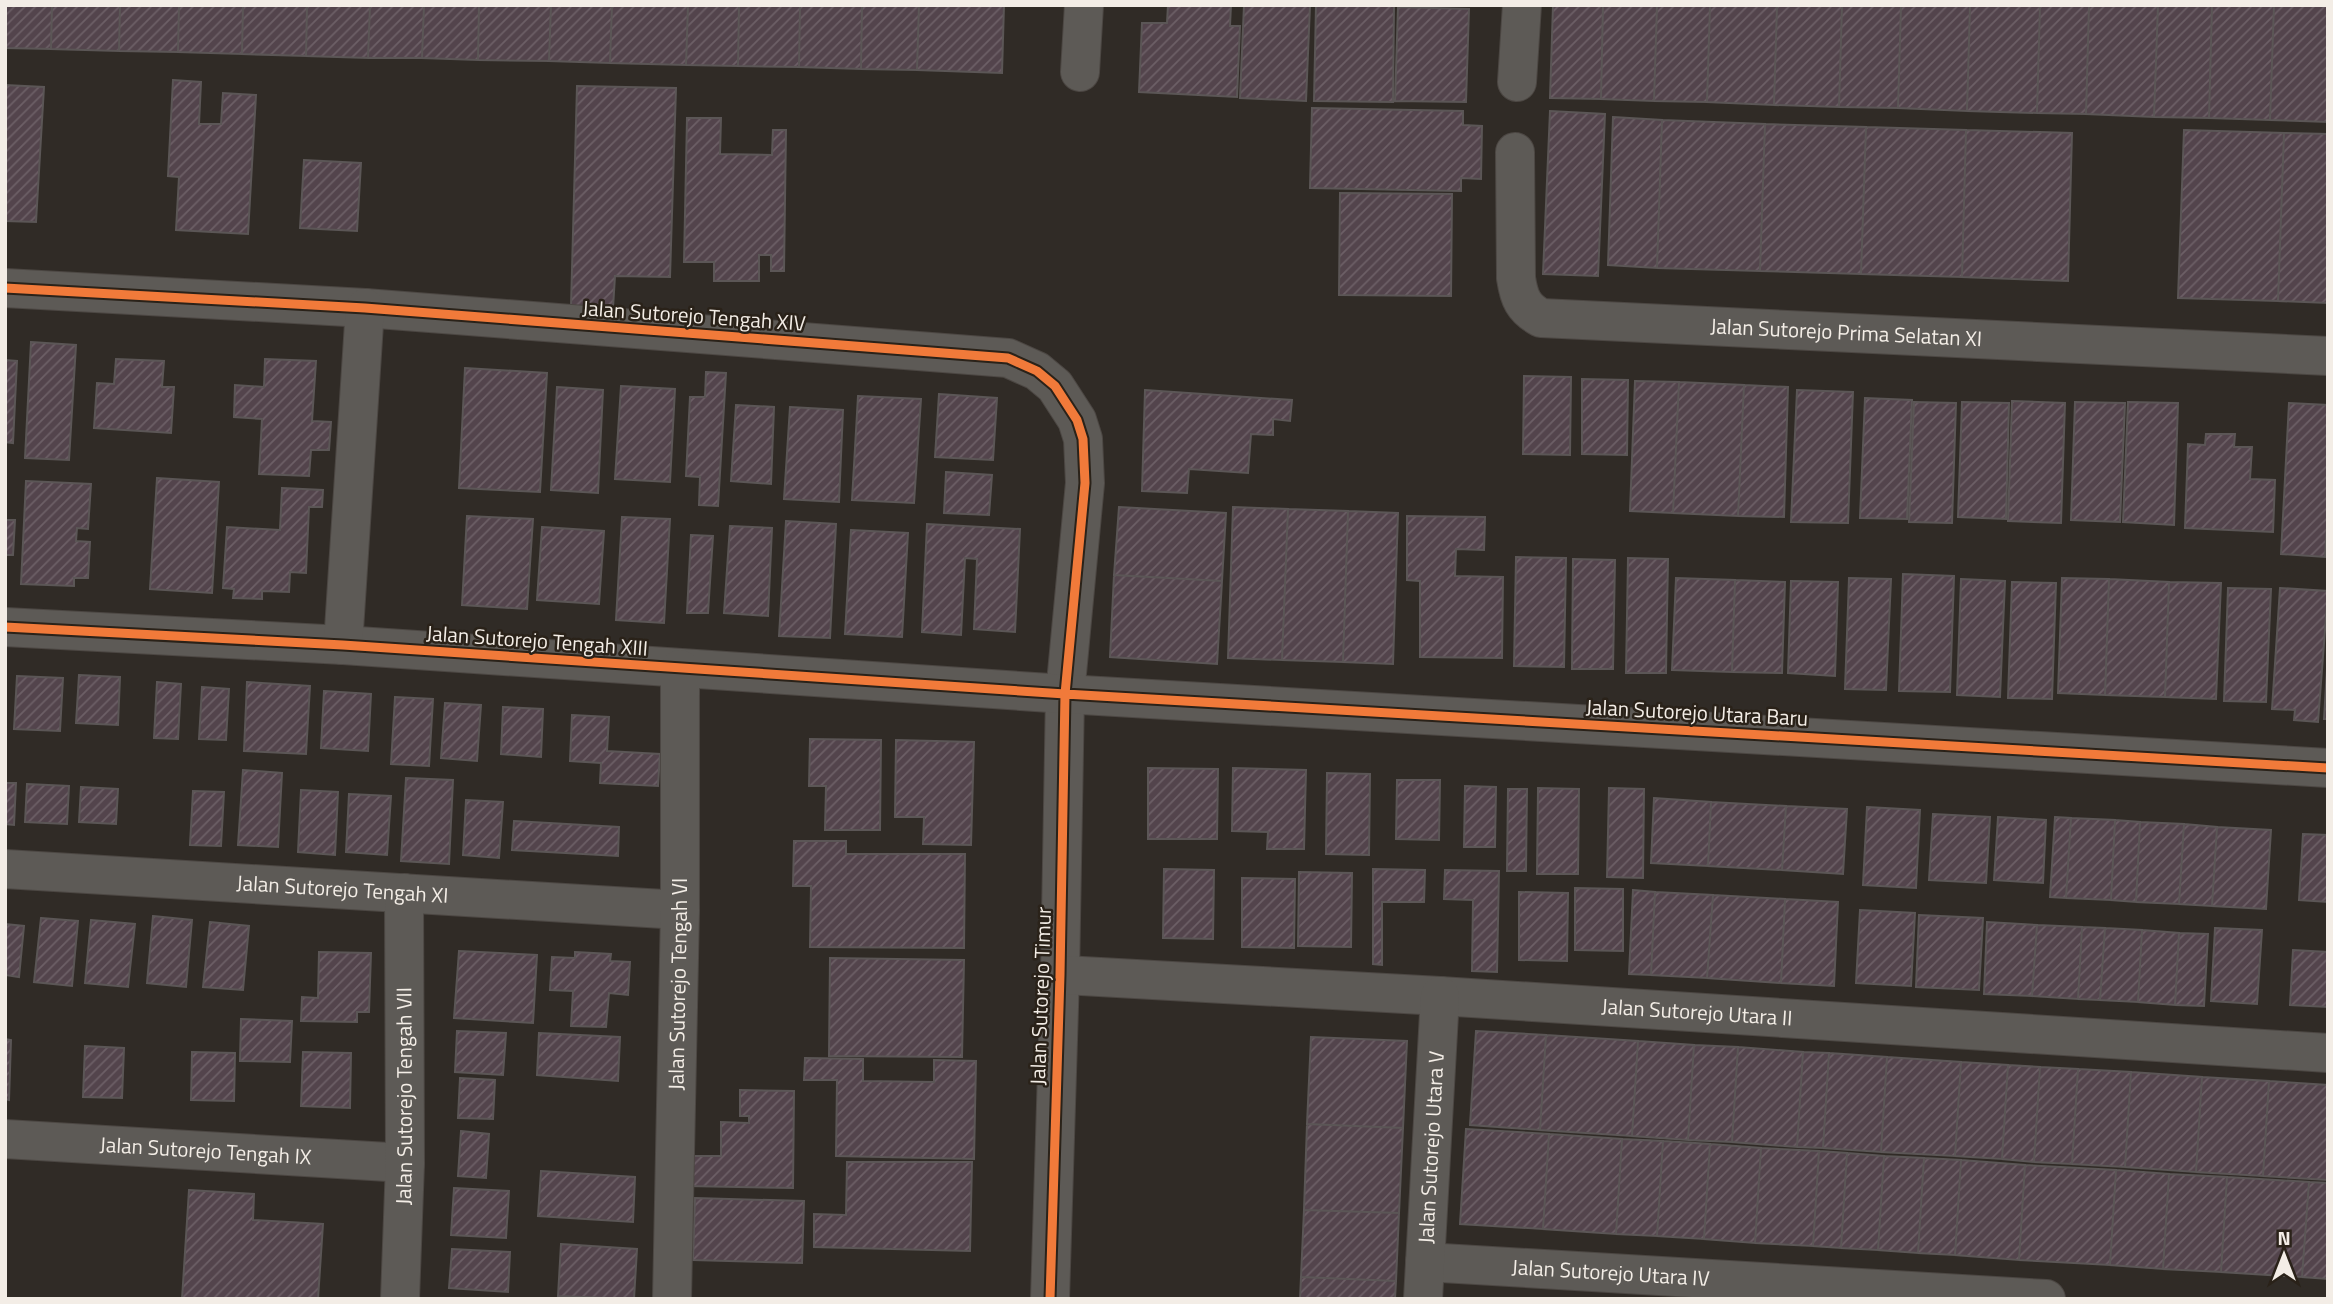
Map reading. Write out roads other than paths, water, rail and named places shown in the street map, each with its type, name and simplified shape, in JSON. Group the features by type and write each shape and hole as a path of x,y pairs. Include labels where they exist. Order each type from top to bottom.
{"street":[{"path":"1080,72 1084,5"},
{"path":"1517,82 1522,5"},
{"name":"Jalan Sutorejo Prima Selatan XI","path":"1515,152 1516,278 1520,299 1527,310 1541,318 2328,356"},
{"name":"Jalan Sutorejo Tengah XIV","path":"5,288 365,308 1008,358 1037,371 1065,399 1077,420 1083,439 1085,483 1065,694"},
{"path":"344,645 365,308"},
{"name":"Jalan Sutorejo Tengah XIII","path":"5,626 344,645 1065,694"},
{"name":"Jalan Sutorejo Tengah VI","path":"672,1299 680,910 680,669"},
{"name":"Jalan Sutorejo Utara Baru","path":"1065,694 2328,768"},
{"name":"Jalan Sutorejo Timur","path":"1050,1299 1065,694"},
{"name":"Jalan Sutorejo Tengah XI","path":"5,869 680,910"},
{"name":"Jalan Sutorejo Tengah VII","path":"400,1299 405,1163 404,893"},
{"name":"Jalan Sutorejo Utara II","path":"1064,975 1440,996 2328,1053"},
{"name":"Jalan Sutorejo Utara V","path":"1424,1280 1440,996"},
{"name":"Jalan Sutorejo Tengah IX","path":"5,1139 405,1163"},
{"name":"Jalan Sutorejo Utara IV","path":"1424,1280 2046,1299"}]}
